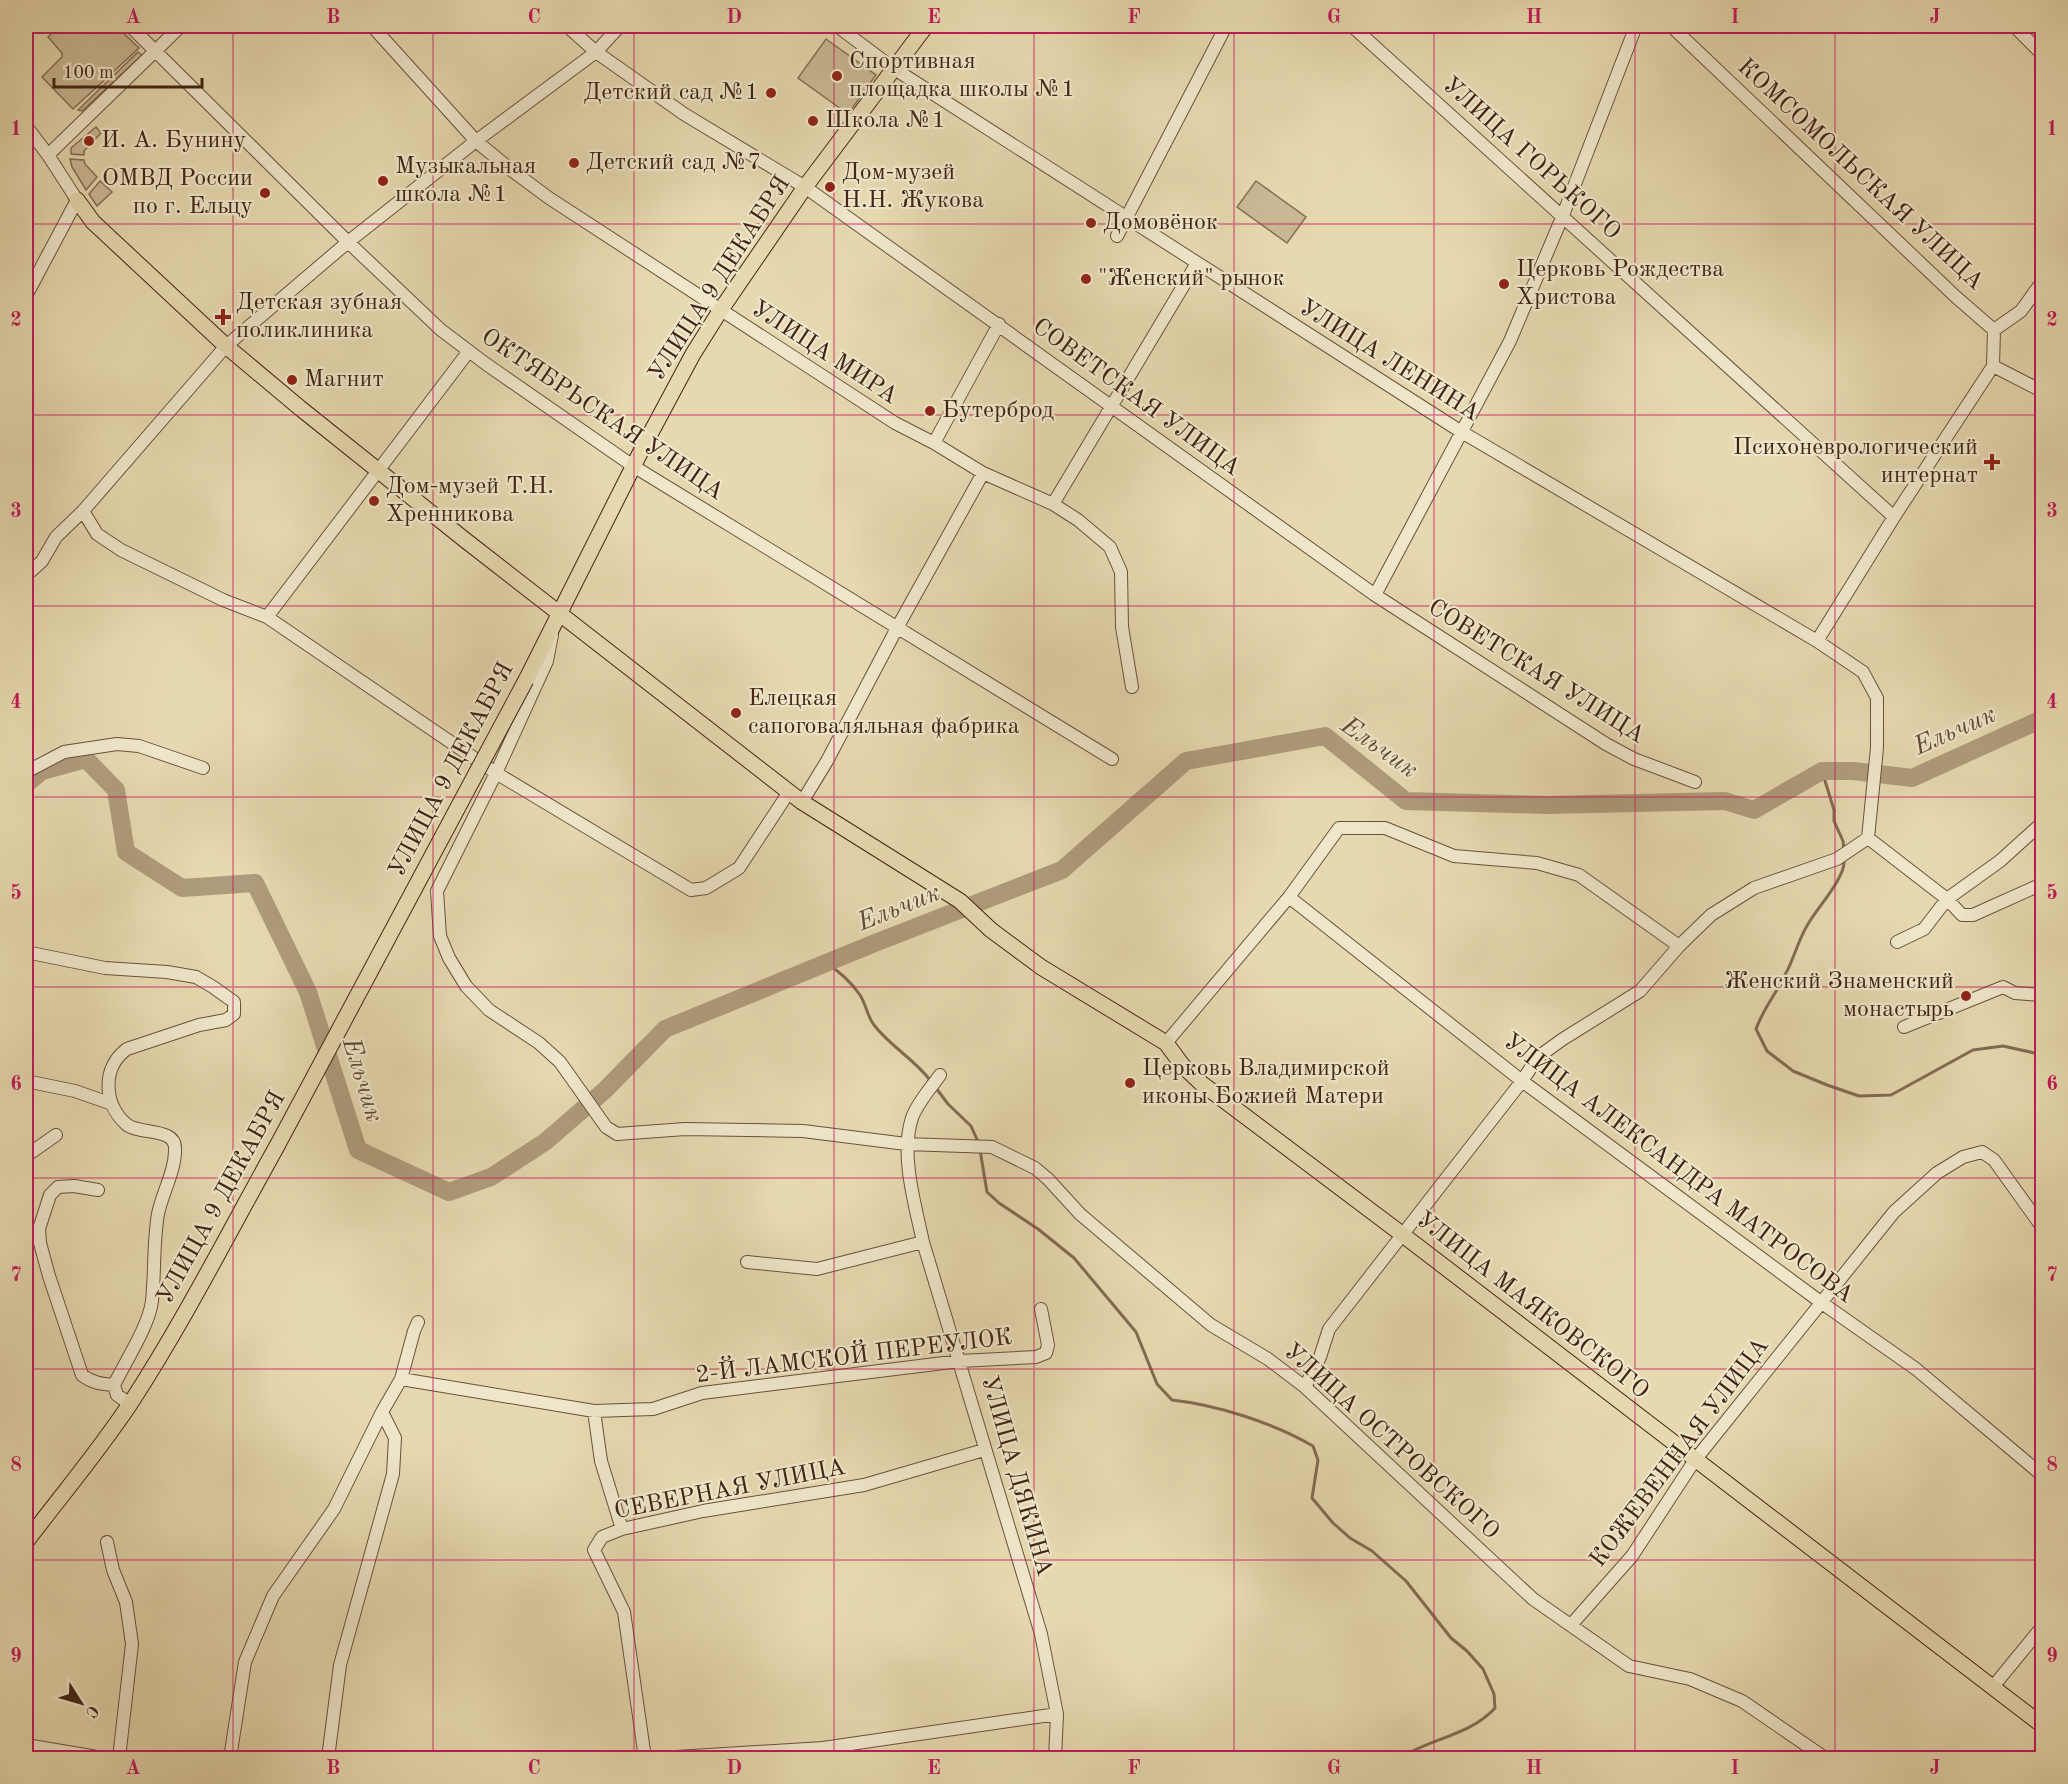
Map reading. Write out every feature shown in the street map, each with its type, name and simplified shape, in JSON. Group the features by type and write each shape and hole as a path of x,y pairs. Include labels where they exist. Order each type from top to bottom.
{"main road":[{"name":"УЛИЦА 9 ДЕКАБРЯ","path":"26,1542 96,1452 130,1404 168,1343 277,1146 526,680 633,466 693,354 805,187 926,26"},
{"path":"76,200 93,222 226,346 558,617 802,802"},
{"name":"УЛИЦА МАЯКОВСКОГО","path":"802,802 960,901 992,930 1041,967 1166,1043 1183,1066 1201,1083 2043,1725"}],"street":[{"name":"ОКТЯБРЬСКАЯ УЛИЦА","path":"130,26 348,242 441,330 468,351 633,466 1112,759"},
{"path":"48,155 181,26"},
{"name":"УЛИЦА МИРА","path":"372,26 476,141 549,198 895,423 934,442 983,473 1053,504 1078,520 1110,547 1122,572 1122,627 1132,687"},
{"name":"СОВЕТСКАЯ УЛИЦА","path":"567,26 596,52 684,114 805,187 1375,595 1606,744 1634,759 1695,782"},
{"path":"26,572 31,571 42,561 56,537 83,511 226,346 348,242 476,141 596,52 620,26"},
{"name":"УЛИЦА ЛЕНИНА","path":"837,26 893,68 1461,431 1817,641 1863,672 1877,698 1877,748 1868,838"},
{"path":"1118,236 1126,216 1226,26"},
{"name":"УЛИЦА ГОРЬКОГО","path":"1352,26 1894,517"},
{"path":"1375,595 1510,341 1563,215 1636,26"},
{"name":"КОМСОМОЛЬСКАЯ УЛИЦА","path":"1671,26 1956,297 1995,330"},
{"path":"2014,26 2043,54"},
{"path":"26,126 48,155 76,200 26,296"},
{"path":"1053,504 1197,263"},
{"path":"1817,641 1894,517 1993,366 1995,330 2021,311 2043,282"},
{"path":"934,442 999,324"},
{"path":"267,617 468,351"},
{"path":"1993,366 2043,391"},
{"path":"802,802 827,761 983,473"},
{"path":"83,511 97,534 121,550 223,600 267,617 496,773 691,890 706,888 739,868 789,792"},
{"name":"УЛИЦА ОСТРОВСКОГО","path":"558,617 547,661 496,773 437,891 440,936 449,958 466,987 489,1010 539,1043 560,1062 585,1094 606,1127 617,1134 685,1129 803,1131 906,1144 992,1147 1035,1168 1080,1214 1211,1325 1268,1359 1305,1387 1533,1599 1629,1666 1690,1679 1742,1701 1825,1758"},
{"path":"26,772 64,752 117,744 138,746 203,768"},
{"path":"1898,942 1924,929 1947,898 2001,861 2043,823"},
{"path":"1166,1043 1289,897 1339,828 1384,828 1454,856 1537,862 1580,875 1679,946"},
{"path":"1305,1387 1320,1357 1329,1329 1522,1081 1538,1057 1640,991 1679,946 1711,915 1754,888 1837,859 1868,838 1947,898 1962,915 1974,915 2043,884"},
{"name":"УЛИЦА АЛЕКСАНДРА МАТРОСОВА","path":"1289,897 1522,1081 1822,1304 1916,1370 2043,1475"},
{"path":"26,952 105,968 196,976 234,1002 234,1014 226,1020 199,1025 127,1048 118,1055 112,1068 108,1087 112,1104 125,1123 134,1130 165,1134 176,1146 174,1162 158,1213 152,1304 135,1347 114,1385 117,1395 130,1404"},
{"path":"1904,1027 2003,987 2015,993 2043,995"},
{"name":"УЛИЦА ДЯКИНА","path":"940,1075 912,1116 906,1144 923,1242 1041,1634 1057,1714 1055,1758"},
{"path":"26,1081 75,1091 112,1104"},
{"path":"26,1156 56,1135"},
{"name":"КОЖЕВЕННАЯ УЛИЦА","path":"1571,1625 1632,1556 1695,1460 1894,1212 1937,1173 1963,1157 1982,1152 1994,1160 2043,1227"},
{"path":"98,1190 74,1186 58,1187 50,1195 32,1229 40,1243 82,1375 88,1381 114,1385"},
{"path":"747,1262 817,1269 923,1242"},
{"name":"2-Й ЛАМСКОЙ ПЕРЕУЛОК","path":"401,1379 594,1411 652,1409 702,1393 960,1361 1036,1357 1046,1353 1048,1344 1041,1309"},
{"path":"230,1758 245,1662 273,1596 334,1509 401,1379 418,1322"},
{"path":"594,1411 601,1461 622,1529"},
{"path":"328,1758 340,1665 393,1473 396,1438 382,1412"},
{"name":"СЕВЕРНАЯ УЛИЦА","path":"645,1758 624,1612 594,1550 602,1538 622,1529 703,1511 864,1485 984,1450"},
{"path":"107,1542 113,1570 126,1602 132,1644 119,1758"},
{"path":"1992,1688 2043,1627"},
{"path":"660,1758 823,1753 1057,1714"},
{"path":"26,1745 103,1758"}],"shaded area":[{"path":"60,26 116,26 139,48 73,109 42,77 62,57 62,53 48,37"},
{"name":"Спортивная площадка школы №1","path":"826,39 876,75 848,114 798,78"},
{"path":"138,52 142,55 82,111 78,110"},
{"path":"96,127 101,133 84,151 84,155 71,154 71,148"},
{"path":"70,159 84,160 97,177 86,190 72,167"},
{"path":"100,181 112,192 97,206 89,194"},
{"path":"1256,181 1306,217 1287,243 1237,207"}],"waterway":[{"name":"Ельчик","path":"26,784 42,771 86,759 116,790 126,852 182,888 255,883 308,992 358,1150 449,1192 491,1177 545,1142 604,1091 665,1029 1062,870 1186,761 1325,736 1406,801 1547,805 1725,801 1754,810 1822,771 1853,771 1912,778 2042,719"},
{"path":"1822,771 1834,810 1834,821 1843,841 1844,850"},
{"path":"1844,860 1840,875 1812,917 1756,1029 1767,1051 1793,1071 1859,1096 1891,1095 1973,1050 2003,1046 2039,1054 2042,1057"},
{"path":"826,963 857,990 880,1033 930,1080"},
{"path":"936,1088 948,1104 971,1126 979,1144"},
{"path":"980,1150 987,1192 1074,1258 1136,1332 1157,1384 1172,1400 1190,1402 1245,1416 1313,1446 1318,1460 1312,1498 1333,1523 1350,1538 1372,1551 1406,1581 1451,1638 1483,1669 1494,1694 1495,1708 1474,1725 1400,1758"}],"place":[{"name":"Спортивная площадка школы №1","path":"837,76"},
{"name":"Детский сад №1","path":"771,93"},
{"name":"Школа №1","path":"813,121"},
{"name":"И. А. Бунину","path":"89,141"},
{"name":"Детский сад №7","path":"574,163"},
{"name":"Музыкальная школа №1","path":"383,181"},
{"name":"Дом-музей Н.Н. Жукова","path":"830,187"},
{"name":"ОМВД России по г. Ельцу","path":"265,193"},
{"name":"Домовёнок","path":"1091,223"},
{"name":"\"Женский\" рынок","path":"1086,279"},
{"name":"Церковь Рождества Христова","path":"1504,284"},
{"name":"Детская зубная поликлиника","path":"223,317"},
{"name":"Магнит","path":"292,380"},
{"name":"Бутерброд","path":"930,411"},
{"name":"Психоневрологический интернат","path":"1992,462"},
{"name":"Дом-музей Т.Н. Хренникова","path":"374,501"},
{"name":"Елецкая сапоговаляльная фабрика","path":"736,713"},
{"name":"Женский Знаменский монастырь","path":"1966,996"},
{"name":"Церковь Владимирской иконы Божией Матери","path":"1130,1083"}]}
